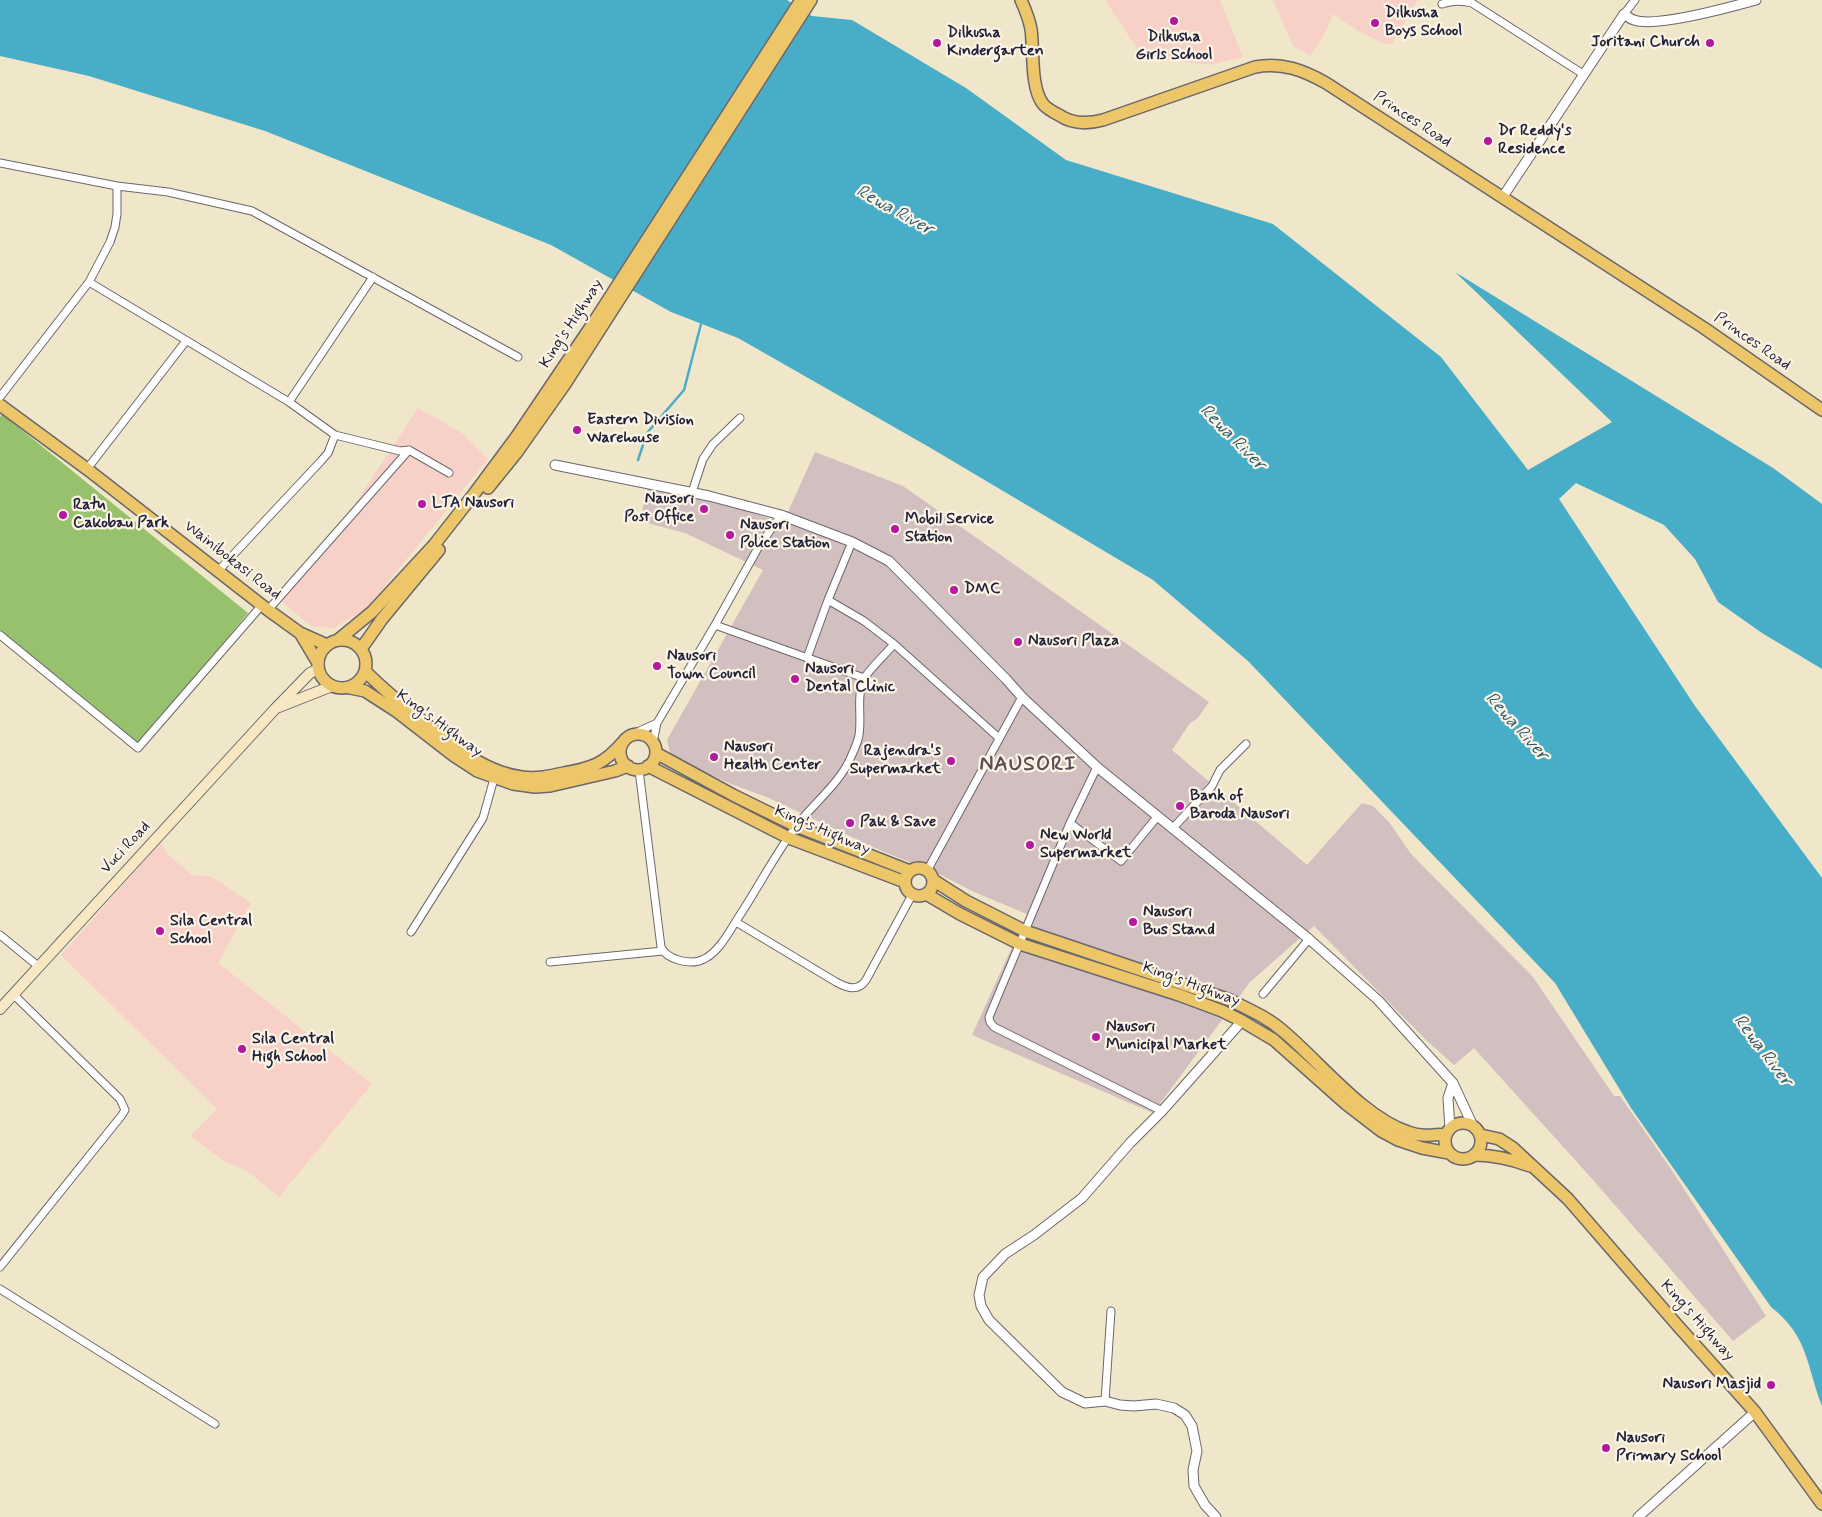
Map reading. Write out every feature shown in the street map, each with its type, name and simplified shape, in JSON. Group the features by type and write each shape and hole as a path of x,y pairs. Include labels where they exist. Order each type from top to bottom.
{"main road":[{"name":"King's Highway","path":"333,643 372,612 434,545 517,436 596,327 807,0"},
{"name":"Princes Road","path":"1021,0 1031,28 1034,67 1039,96 1046,107 1063,118 1082,122 1096,122 1256,67 1267,65 1283,65 1313,75 1704,328 1822,410"},
{"name":"King's Highway","path":"361,648 382,619 517,452 565,384 596,327"},
{"name":"Wainibokasi Road","path":"0,405 87,469 300,633 333,643"},
{"name":"Wainibokasi Road","path":"300,633 318,666"},
{"path":"346,640 355,643 361,648 367,660 366,672 360,682 350,688 340,689 332,686 323,679 318,666 320,653 333,643 346,640"},
{"name":"Vuci Road","path":"0,1009 275,709 318,666"},
{"name":"King's Highway","path":"366,672 385,691 462,752 513,784 543,787 638,767 789,838 905,882"},
{"name":"Vuci Road","path":"275,709 332,686"},
{"name":"King's Highway","path":"350,688 365,691 396,711 454,756 477,771 534,778 580,770 594,766 609,758 623,742"},
{"path":"633,734 645,735 655,748 655,758 638,767 623,762 620,755 620,748 623,742 633,734"},
{"name":"King's Highway","path":"655,748 733,796 796,826 910,871"},
{"path":"917,868 930,876 931,890 921,896 912,895 906,888 905,882 906,876 910,871 917,868"},
{"name":"King's Highway","path":"930,876 966,901 1025,931 1230,1000 1251,1010 1268,1019 1282,1030 1353,1096 1380,1118 1407,1132 1427,1136 1448,1131"},
{"name":"King's Highway","path":"926,894 960,914 1020,944 1179,995 1222,1011 1274,1040 1346,1104 1381,1131 1398,1140 1422,1148 1449,1153"},
{"path":"1465,1123 1473,1126 1481,1135 1481,1146 1475,1155 1464,1160 1456,1158 1449,1153 1445,1144 1448,1131 1457,1124 1465,1123"},
{"name":"King's Highway","path":"1481,1135 1499,1139 1513,1148 1568,1198 1755,1412 1822,1504"},
{"name":"King's Highway","path":"1475,1155 1493,1155 1508,1158 1536,1168"}],"street":[{"path":"1442,4 1455,0 1464,0 1583,74"},
{"path":"1502,198 1583,74 1635,0"},
{"path":"1624,14 1632,20 1661,21 1725,9 1756,0"},
{"path":"0,163 117,186 168,192 252,211 518,357"},
{"path":"0,397 89,282 110,242 115,227 117,186"},
{"path":"289,402 373,277"},
{"path":"89,282 289,402 335,436 400,451 409,450 449,473"},
{"path":"87,469 186,341"},
{"path":"692,492 703,460 713,444 740,418"},
{"path":"219,570 328,453 335,436"},
{"path":"0,635 138,748 409,450"},
{"path":"555,465 692,492 781,515 852,542 889,562 912,583 1022,697 1097,767 1309,939 1378,1000 1453,1083 1473,1126"},
{"path":"655,748 657,723 716,625 758,548 781,515"},
{"path":"807,658 852,542"},
{"path":"828,600 864,621 894,644 999,738"},
{"path":"716,625 864,678"},
{"path":"638,767 660,946 663,951 674,958 693,962 703,960 727,936 796,826 835,781 850,759 859,736 860,697 864,678 894,644"},
{"path":"930,876 999,738 1022,697"},
{"path":"633,734 657,723"},
{"path":"1172,829 1212,786 1220,770 1246,744"},
{"path":"1097,767 1070,823 989,1017 994,1027 1162,1111"},
{"path":"411,932 483,818 495,774"},
{"path":"1070,823 1121,861 1157,817"},
{"path":"736,922 836,982 848,988 858,988 866,980 912,895"},
{"path":"0,935 38,966"},
{"path":"1263,994 1309,939"},
{"path":"550,962 663,951"},
{"path":"0,1267 125,1110 120,1099 13,994"},
{"path":"1216,1517 1205,1505 1194,1486 1193,1470 1197,1451 1192,1426 1185,1415 1174,1408 1156,1404 1134,1406 1105,1401 1085,1403 1062,1392 989,1320 981,1306 979,1295 983,1276 1005,1254 1034,1235 1082,1198 1242,1021"},
{"path":"1448,1131 1448,1098 1453,1083"},
{"path":"0,1289 215,1424"},
{"path":"1105,1401 1111,1311"},
{"path":"1638,1517 1755,1412"}],"shaded area":[{"name":"Dilkusha Girls School","path":"1105,0 1220,0 1243,57 1209,65 1142,56"},
{"name":"Dilkusha Boys School","path":"1273,0 1417,0 1392,44 1383,43 1360,32 1333,14 1324,35 1310,56 1293,46"},
{"path":"418,408 462,433 488,459 367,608 334,628 311,626 276,597 355,504"},
{"path":"815,452 903,486 1209,702 1197,719 1190,723 1172,750 1307,865 1362,803 1373,806 1389,822 1411,854 1533,977 1614,1096 1620,1096 1671,1169 1766,1316 1733,1341 1594,1181 1474,1048 1454,1065 1426,1040 1314,926 1250,982 1153,1113 972,1035 1027,914 875,848 769,798 731,784 671,757 667,740 763,570 685,533 640,521 648,486 698,495 783,523"},
{"name":"Sila Central High School","path":"161,842 166,853 192,875 210,876 251,903 218,963 372,1084 279,1197 246,1170 227,1163 190,1136 217,1109 61,955"}],"green space":[{"name":"Ratu Cakobau Park","path":"2,414 248,613 140,745 0,633 0,417"}],"water":[{"name":"Rewa River","path":"0,0 787,0 812,16 852,20 966,88 1066,160 1273,224 1441,357 1528,470 1612,422 1455,272 1773,468 1822,504 1822,669 1762,633 1718,602 1695,559 1664,525 1576,483 1559,499 1695,706 1822,878 1822,1406 1805,1352 1793,1329 1771,1307 1631,1108 1555,983 1248,661 1153,580 929,447 738,338 671,312 551,245 265,131 89,76 0,56"}],"waterway":[{"path":"638,460 647,433 684,390 701,324"}],"place":[{"name":"Dilkusha Girls School","path":"1174,21"},
{"name":"Dilkusha Boys School","path":"1375,23"},
{"name":"Dilkusha Kindergarten","path":"937,43"},
{"name":"Joritani Church","path":"1710,43"},
{"name":"Dr Reddy's Residence","path":"1488,141"},
{"name":"Eastern Division Warehouse","path":"577,430"},
{"name":"LTA Nausori","path":"422,504"},
{"name":"Nausori Post Office","path":"704,509"},
{"name":"Ratu Cakobau Park","path":"63,515"},
{"name":"Mobil Service Station","path":"895,529"},
{"name":"Nausori Police Station","path":"730,535"},
{"name":"DMC","path":"954,590"},
{"name":"Nausori Plaza","path":"1018,642"},
{"name":"Nausori Town Council","path":"657,666"},
{"name":"Nausori Dental Clinic","path":"795,679"},
{"name":"Nausori Health Center","path":"714,757"},
{"name":"Rajendra's Supermarket","path":"951,761"},
{"name":"Bank of Baroda Nausori","path":"1180,806"},
{"name":"Pak & Save","path":"850,823"},
{"name":"New World Supermarket","path":"1030,845"},
{"name":"Nausori Bus Stand","path":"1133,922"},
{"name":"Sila Central School","path":"160,931"},
{"name":"Nausori Municipal Market","path":"1096,1037"},
{"name":"Sila Central High School","path":"242,1049"},
{"name":"Nausori Masjid","path":"1771,1385"},
{"name":"Nausori Primary School","path":"1606,1448"}],"district":[{"name":"NAUSORI","path":"1028,766"}]}
